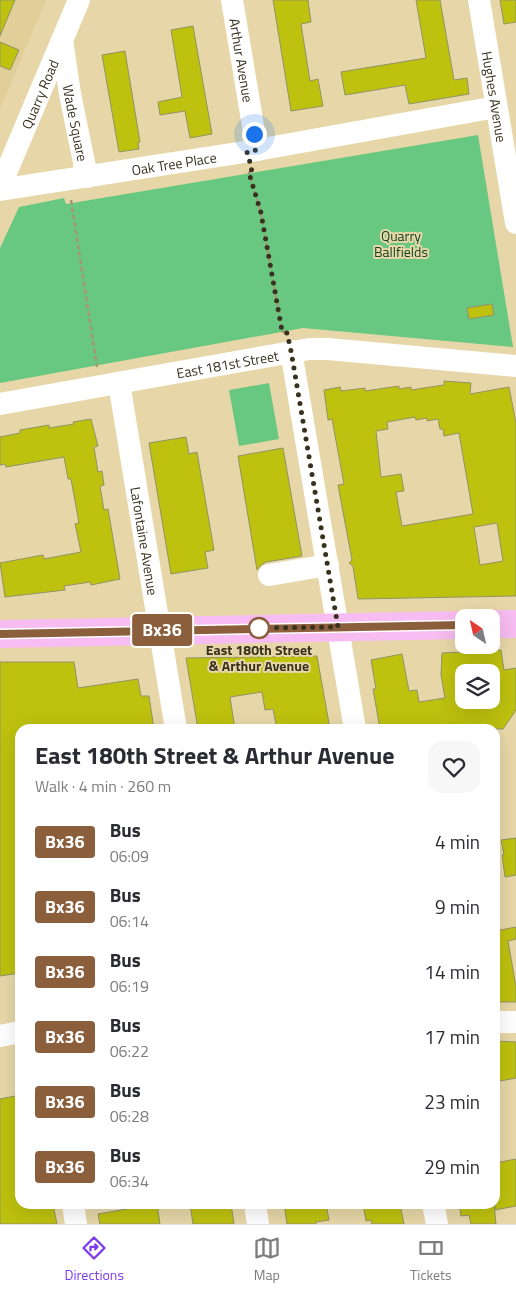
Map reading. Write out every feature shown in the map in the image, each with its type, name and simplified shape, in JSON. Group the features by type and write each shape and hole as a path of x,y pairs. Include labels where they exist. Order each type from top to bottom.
{"main road":[{"path":"500,624 516,624"},
{"path":"0,634 455,625"}],"street":[{"name":"Quarry Road","path":"0,188 79,0"},
{"name":"Arthur Avenue","path":"232,0 252,151"},
{"name":"Hughes Avenue","path":"479,0 516,223"},
{"name":"Wade Square","path":"62,38 70,94 87,176"},
{"name":"Oak Tree Place","path":"0,188 252,151 496,107"},
{"name":"East 181st Street","path":"0,404 291,351 328,349 516,366"},
{"path":"291,351 354,724"},
{"name":"Lafontaine Avenue","path":"119,382 175,724"},
{"path":"269,575 328,565"},
{"path":"500,1022 516,1022"},
{"path":"0,1036 15,1033"},
{"path":"74,1209 76,1224"},
{"path":"256,1209 258,1224"},
{"path":"434,1209 437,1224"}],"path":[{"path":"252,151 252,169 249,173 261,213 282,331 287,333 291,351"},
{"path":"71,200 97,367"}],"shaded area":[{"path":"0,0 46,0 0,109"}],"green space":[{"name":"Quarry Ballfields","path":"478,135 513,347 303,328 0,383 0,248 19,207 64,198 66,204"},
{"path":"269,383 279,439 239,446 229,390"}],"building":[{"path":"0,0 15,0 0,36"},
{"path":"273,0 308,0 311,22 301,24 310,81 318,79 323,106 291,111"},
{"path":"416,0 440,0 454,80 467,78 469,94 409,104 405,85 345,95 341,72 426,58"},
{"path":"500,0 516,0 516,22 504,24"},
{"path":"193,26 212,134 190,138 185,111 160,115 158,102 182,97 171,30"},
{"path":"0,42 19,50 10,70 0,66"},
{"path":"125,51 140,142 138,143 139,149 119,152 102,55"},
{"path":"492,304 494,315 469,319 467,308"},
{"path":"444,381 471,383 470,394 509,387 516,423 516,596 358,599 353,566 349,563 352,560 338,485 344,484 332,419 328,420 324,390 340,387 341,391 365,388 365,391 399,386 399,389 411,387 411,390 444,385","holes":["415,417 416,420 427,418 427,421 438,419 444,436 459,433 473,514 402,526 396,492 404,491 401,474 381,477 376,431 388,429 387,422","497,523 503,561 480,565 474,527"]},
{"path":"91,419 98,446 94,447 98,472 102,471 104,485 100,486 104,510 108,509 120,579 91,585 90,582 64,586 65,590 5,597 0,563 43,555 44,559 81,552 75,524 79,523 71,479 68,479 64,457 6,467 5,464 0,465 0,437 20,433 20,430 49,425 49,428"},
{"path":"186,437 189,454 197,452 214,550 205,552 208,568 171,574 149,443"},
{"path":"283,448 302,556 266,562 257,570 238,456"},
{"path":"501,650 504,670 516,668 516,710 503,729 500,729 500,724 379,724 373,689 376,689 371,660 402,654 409,691 417,690 419,702 445,698 441,675 442,653 500,654"},
{"path":"317,656 329,724 276,724 273,709 265,710 262,692 230,697 234,724 197,724 186,658"},
{"path":"0,662 74,662 78,688 138,679 141,696 149,696 153,724 15,724 15,974 0,976"},
{"path":"516,838 516,875 505,877 501,840"},
{"path":"516,927 516,939 508,941 516,987 516,1002 500,1002 500,930"},
{"path":"500,1041 516,1042 516,1078 500,1081"},
{"path":"15,1096 15,1209 54,1209 57,1224 0,1224 0,1099"},
{"path":"516,1159 516,1206 495,1210 500,1209 500,1162"},
{"path":"127,1209 158,1209 160,1224 100,1224 98,1214"},
{"path":"191,1209 232,1209 234,1224 193,1224"},
{"path":"285,1209 327,1209 329,1220 316,1222 316,1224 287,1224"},
{"path":"364,1209 401,1209 404,1224 372,1224 371,1220 366,1221"},
{"path":"460,1209 494,1209 496,1224 471,1224 469,1215 461,1216"}],"bus line":[{"name":"Bx36","path":"0,634 455,625"}],"place":[{"name":"East 180th Street & Arthur Avenue","path":"259,628"}],"route":[{"path":"254,134 257,150 247,152 252,169 249,173 261,213 282,331 287,333 291,351 338,627 259,628"}]}
